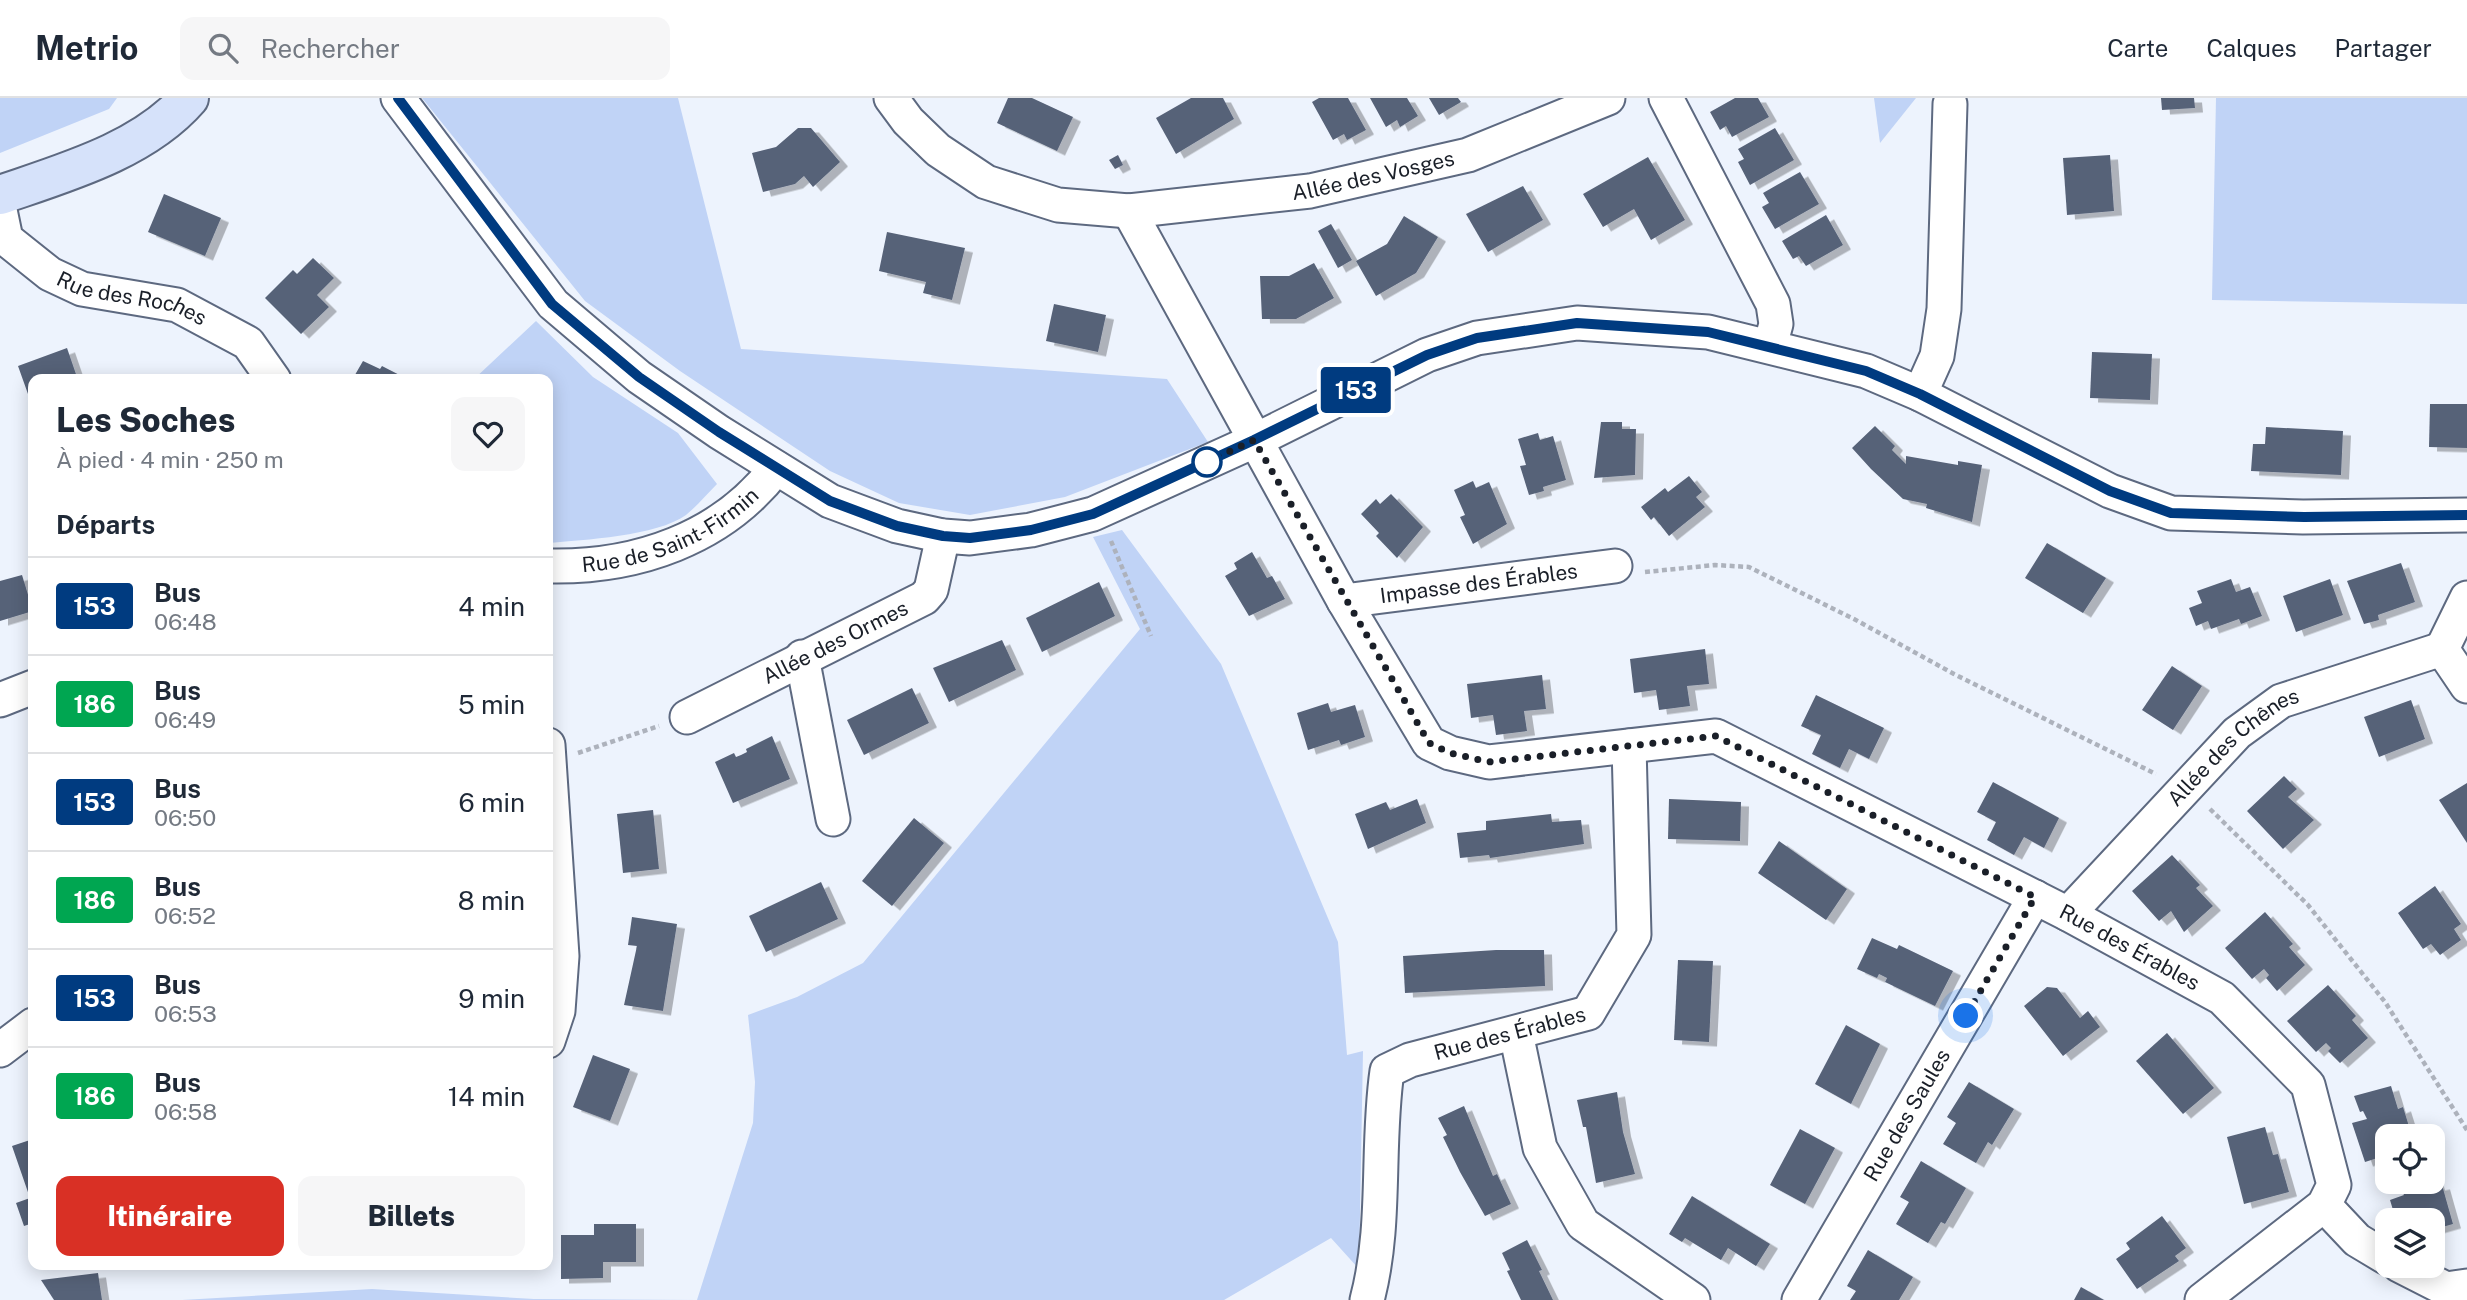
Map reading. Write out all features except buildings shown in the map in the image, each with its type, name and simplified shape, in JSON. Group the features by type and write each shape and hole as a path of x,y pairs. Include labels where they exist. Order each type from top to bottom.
{"main road":[{"path":"0,195 69,172 113,152 152,128 190,98"}],"street":[{"name":"Rue de Saint-Firmin","path":"398,98 552,304 639,377 830,501 897,526 943,536 970,538 1031,530 1093,514 1254,440 1427,355 1477,338 1577,323 1708,332 1866,371 1920,394 2110,491 2171,513 2304,517 2467,515"},
{"name":"Allée des Vosges","path":"891,98 908,121 938,150 986,182 1058,205 1129,211 1310,191 1468,155 1608,98"},
{"path":"1666,98 1773,304 1776,324 1770,346"},
{"path":"1920,394 1937,356 1944,309 1950,104"},
{"name":"Rue des Roches","path":"0,209 6,239 50,274 82,289 177,305 248,343 270,374"},
{"path":"1129,211 1254,440"},
{"name":"Rue des Érables","path":"1254,440 1344,601 1429,743 1450,753 1489,762 1716,736 2068,914 2222,998 2308,1086 2334,1185 2324,1205"},
{"name":"Rue de Saint-Firmin","path":"553,566 587,567 650,555 730,517 776,468"},
{"name":"Allée des Ormes","path":"687,717 924,598 931,590 943,536"},
{"name":"Impasse des Érables","path":"1344,601 1615,566"},
{"path":"2467,598 2442,649 2467,686"},
{"name":"Allée des Chênes","path":"2068,914 2237,733 2281,701 2442,649"},
{"path":"802,657 833,820"},
{"path":"0,700 28,689"},
{"name":"Rue des Érables","path":"1367,1300 1378,1257 1381,1109 1387,1072 1410,1059 1588,1013 1634,935 1629,746"},
{"path":"553,824 562,956 558,1012 553,1026"},
{"name":"Rue des Saules","path":"1800,1300 2035,897"},
{"path":"0,1050 28,1029"},
{"path":"1516,1033 1540,1148 1583,1224 1693,1300"},
{"path":"2202,1300 2324,1205 2357,1240 2375,1251"},
{"path":"2424,1278 2446,1289 2467,1286"}],"path":[{"path":"1093,514 1117,549 1152,636"},
{"path":"1615,566 1629,574 1716,565 1749,567 2048,721 2186,788 2308,905 2385,1002 2467,1130"},
{"path":"553,751 584,752 687,717"}],"shaded area":[{"path":"0,98 117,98 109,109 0,153"},
{"path":"422,98 678,98 741,349 1167,379 1208,442 1065,497 970,515 899,503 830,471 680,371 585,301"},
{"path":"1874,98 1916,98 1880,143"},
{"path":"2216,98 2467,98 2467,304 2212,300"},
{"path":"536,321 593,377 678,433 717,484 686,515 657,528 553,543 553,374 479,374"},
{"path":"1122,530 1221,664 1338,942 1347,1055 1363,1051 1359,1269 1331,1238 1224,1300 697,1300 753,1123 755,1082 748,1015 797,997 863,963 1140,629 1093,537"},
{"path":"372,1289 534,1299 697,1300 182,1300"}],"bus line":[{"name":"153","path":"398,98 552,304 639,377 719,432 830,501 897,526 943,536 970,538 1031,530 1093,514 1254,440 1427,355 1477,338 1577,323 1708,332 1866,371 1920,394 2110,491 2171,513 2304,517 2467,515"}],"route":[{"path":"1207,462 1254,440 1344,601 1429,743 1450,753 1489,762 1716,736 2035,897 1966,1016"}]}
